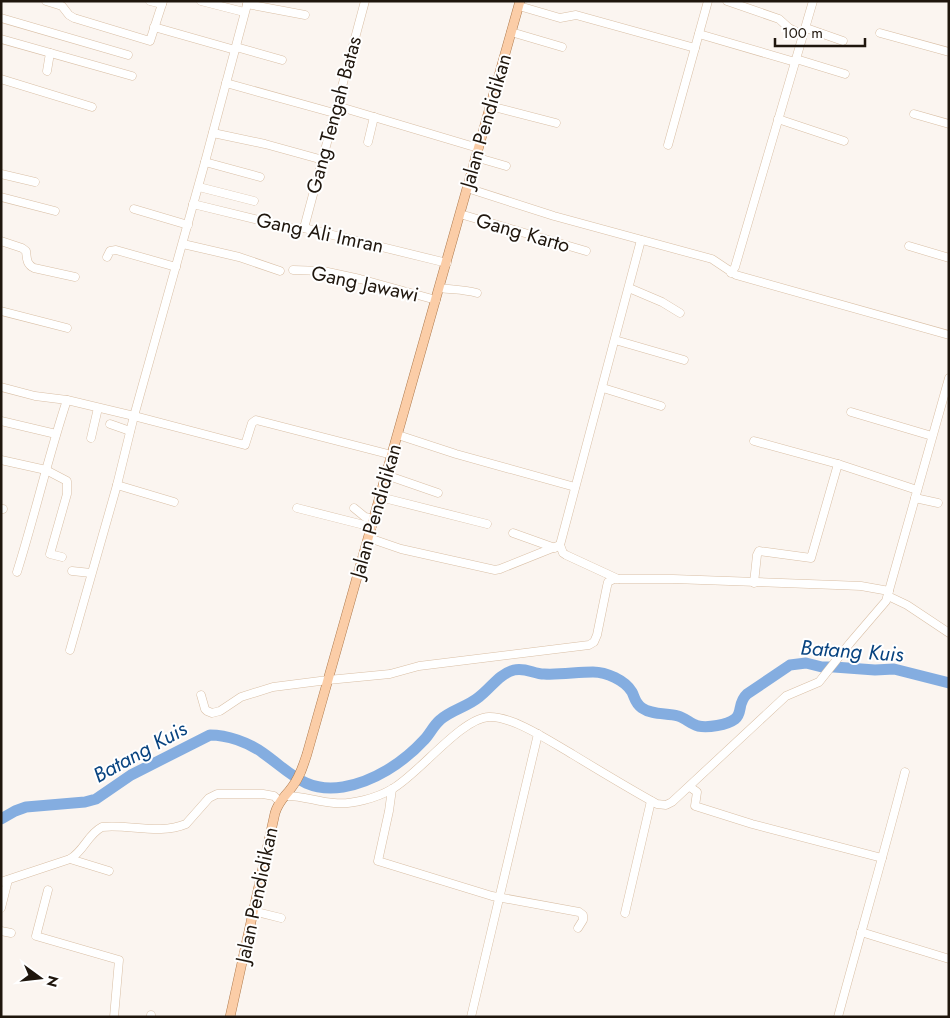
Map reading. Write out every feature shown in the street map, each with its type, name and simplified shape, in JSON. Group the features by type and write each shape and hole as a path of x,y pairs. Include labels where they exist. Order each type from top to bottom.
{"main road":[{"name":"Jalan Pendidikan","path":"230,1017 275,813 282,799 301,773 369,538 369,522 380,497 398,435 519,4"}],"street":[{"path":"46,1 62,6 74,18 150,41 163,3 150,1"},
{"path":"201,1 305,15"},
{"name":"Gang Tengah Batas","path":"304,228 365,1"},
{"path":"668,146 708,1"},
{"path":"727,1 779,19 789,28 843,41"},
{"path":"731,273 735,267 813,1"},
{"path":"519,4 560,18 576,14 695,48"},
{"path":"70,650 183,244 246,6"},
{"path":"1,18 128,55"},
{"path":"154,27 282,60"},
{"path":"511,32 562,48"},
{"path":"880,33 949,52"},
{"path":"699,34 845,74"},
{"path":"1,39 132,76"},
{"path":"47,71 50,54"},
{"path":"1,79 92,107"},
{"path":"226,83 335,110 374,117 477,152 506,166"},
{"path":"490,106 556,123"},
{"path":"914,114 949,124"},
{"path":"368,142 374,117"},
{"path":"778,119 844,141"},
{"path":"213,133 265,144 323,160"},
{"path":"205,162 260,177"},
{"path":"1,174 35,182"},
{"path":"198,186 254,201"},
{"path":"467,188 554,216 712,260 731,273 949,335"},
{"path":"1,197 55,211"},
{"name":"Gang Ali Imran","path":"193,204 295,229 304,228 446,263"},
{"path":"134,209 188,225"},
{"name":"Gang Karto","path":"460,214 586,251"},
{"path":"560,549 642,240"},
{"path":"1,241 26,251 27,262 34,268 75,277"},
{"path":"183,244 239,257 280,271"},
{"path":"909,246 949,258"},
{"path":"107,256 110,251 116,250 176,267"},
{"name":"Gang Jawawi","path":"293,270 323,272 360,279 436,300"},
{"path":"440,288 460,289 477,294"},
{"path":"628,288 662,302 680,313"},
{"path":"1,311 68,328"},
{"path":"615,340 684,360"},
{"path":"1,908 5,881 70,859 82,850 95,831 102,827 169,828 182,826 209,798 217,794 264,794 282,799 346,804 365,799 392,789 424,765 454,736 477,719 488,717 516,724 538,734 657,804 666,805 678,799 786,696 819,682 886,601 932,436 946,398 949,378"},
{"path":"1,387 34,396 68,400 245,446 252,423 256,420 392,455"},
{"path":"603,388 661,406"},
{"path":"18,572 56,434 68,400"},
{"path":"91,438 98,408"},
{"path":"851,412 932,436"},
{"path":"1,421 56,434"},
{"path":"110,424 130,431"},
{"path":"398,435 456,454 575,487"},
{"path":"754,441 838,464 938,503"},
{"path":"1,460 46,470 65,479 68,483 67,494 50,554 62,558"},
{"path":"754,583 759,551 811,558 838,464"},
{"path":"386,475 438,493"},
{"path":"117,485 174,502"},
{"path":"380,497 487,524"},
{"path":"297,508 369,522"},
{"path":"354,508 369,522"},
{"path":"512,533 560,549 618,579"},
{"path":"369,538 401,549 495,570 560,549"},
{"path":"72,571 91,573"},
{"path":"201,695 205,709 212,713 265,689 390,674 419,666 589,645 594,642 597,635 608,582 618,579 673,579 861,586 888,594 949,633"},
{"path":"471,1017 538,734"},
{"path":"838,1017 905,772"},
{"path":"690,787 697,793 695,806 752,824 882,858"},
{"path":"392,789 378,861 499,898 582,914 583,920 578,928"},
{"path":"625,913 651,801"},
{"path":"70,859 109,871"},
{"path":"48,890 36,936 119,960 114,1017"},
{"path":"253,911 281,918"},
{"path":"1,931 11,933"},
{"path":"861,932 949,959"}],"waterway":[{"name":"Batang Kuis","path":"1,819 26,807 85,802 96,799 131,775 210,735 244,742 263,753 290,774 318,787 343,787 365,781 397,764 416,748 444,717 474,700 504,675 518,669 544,674 598,672 609,675 625,684 642,708 655,713 678,716 702,727 722,724 735,719 747,694 790,665 806,663 822,667 875,670 894,669 949,683"}]}
